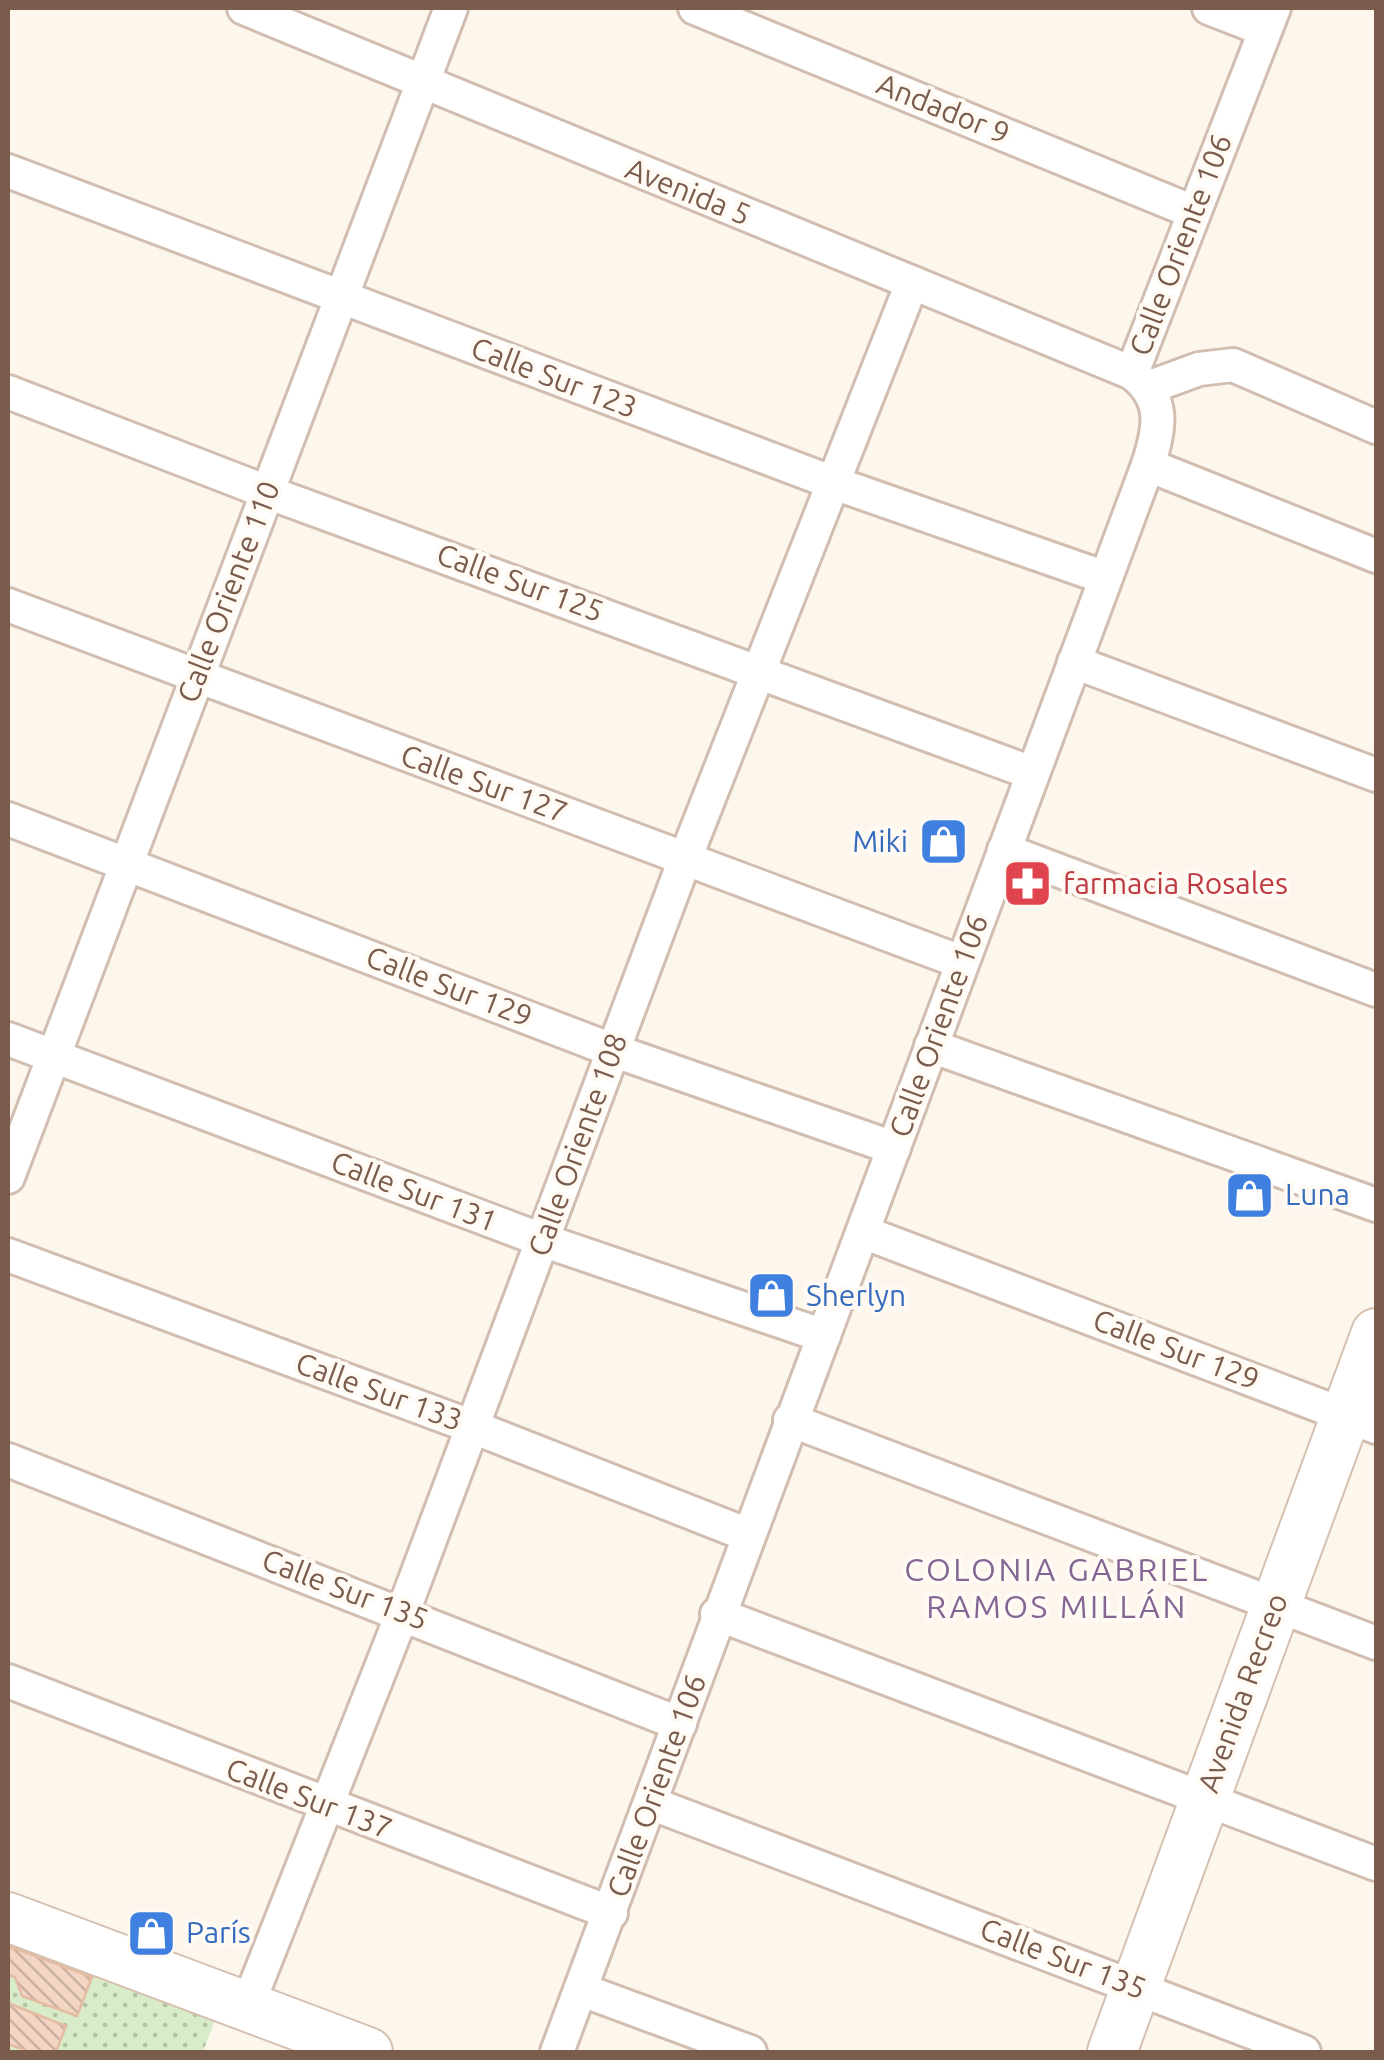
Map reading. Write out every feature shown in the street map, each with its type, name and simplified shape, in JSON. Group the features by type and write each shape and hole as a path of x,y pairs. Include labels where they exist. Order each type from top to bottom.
{"street":[{"name":"Avenida 5","path":"244,8 1141,380"},
{"name":"Calle Oriente 110","path":"8,1177 451,8"},
{"name":"Andador 9","path":"695,8 1192,212"},
{"path":"1209,8 1268,18"},
{"name":"Calle Oriente 106","path":"557,2052 653,1804 718,1614 1148,464 1157,437 1159,408 1141,380 1192,212 1268,18"},
{"name":"Calle Sur 123","path":"8,171 831,482 1104,578"},
{"name":"Calle Oriente 108","path":"248,2008 403,1612 612,1050 831,482 912,284"},
{"path":"1141,380 1233,365 1376,427"},
{"name":"Calle Sur 125","path":"8,392 267,492 1032,772"},
{"path":"1148,464 1376,556"},
{"name":"Calle Sur 127","path":"8,606 961,962"},
{"path":"1074,662 1376,774"},
{"name":"Calle Sur 129","path":"8,818 612,1050 894,1148"},
{"path":"1004,850 1376,990"},
{"name":"Calle Sur 131","path":"8,1039 542,1240 824,1336"},
{"path":"932,1046 1376,1205"},
{"name":"Calle Sur 129","path":"863,1232 1361,1421"},
{"name":"Calle Sur 133","path":"8,1255 473,1427 748,1535"},
{"name":"Avenida Recreo","path":"1112,2052 1275,1605 1361,1421 1376,1333"},
{"path":"790,1420 1376,1643"},
{"name":"Calle Sur 135","path":"8,1460 680,1724"},
{"path":"718,1614 1376,1864"},
{"name":"Calle Sur 137","path":"8,1682 611,1913"},
{"name":"Calle Sur 135","path":"653,1804 1304,2052"},
{"path":"8,1917 368,2052"},
{"path":"582,1990 750,2052"}],"green space":[{"path":"8,1941 215,2020 204,2049 212,2052 8,2052"}],"building":[{"path":"8,1946 92,1977 77,2016 22,1996 15,1977 8,1975"},
{"path":"8,2003 66,2026 56,2052 30,2052 8,2044"}],"place":[{"name":"Miki","path":"943,842"},
{"name":"farmacia Rosales","path":"1028,884"},
{"name":"Luna","path":"1250,1195"},
{"name":"Sherlyn","path":"771,1296"},
{"name":"París","path":"151,1933"}],"district":[{"name":"COLONIA GABRIEL RAMOS MILLÁN","path":"1057,1588"}]}
